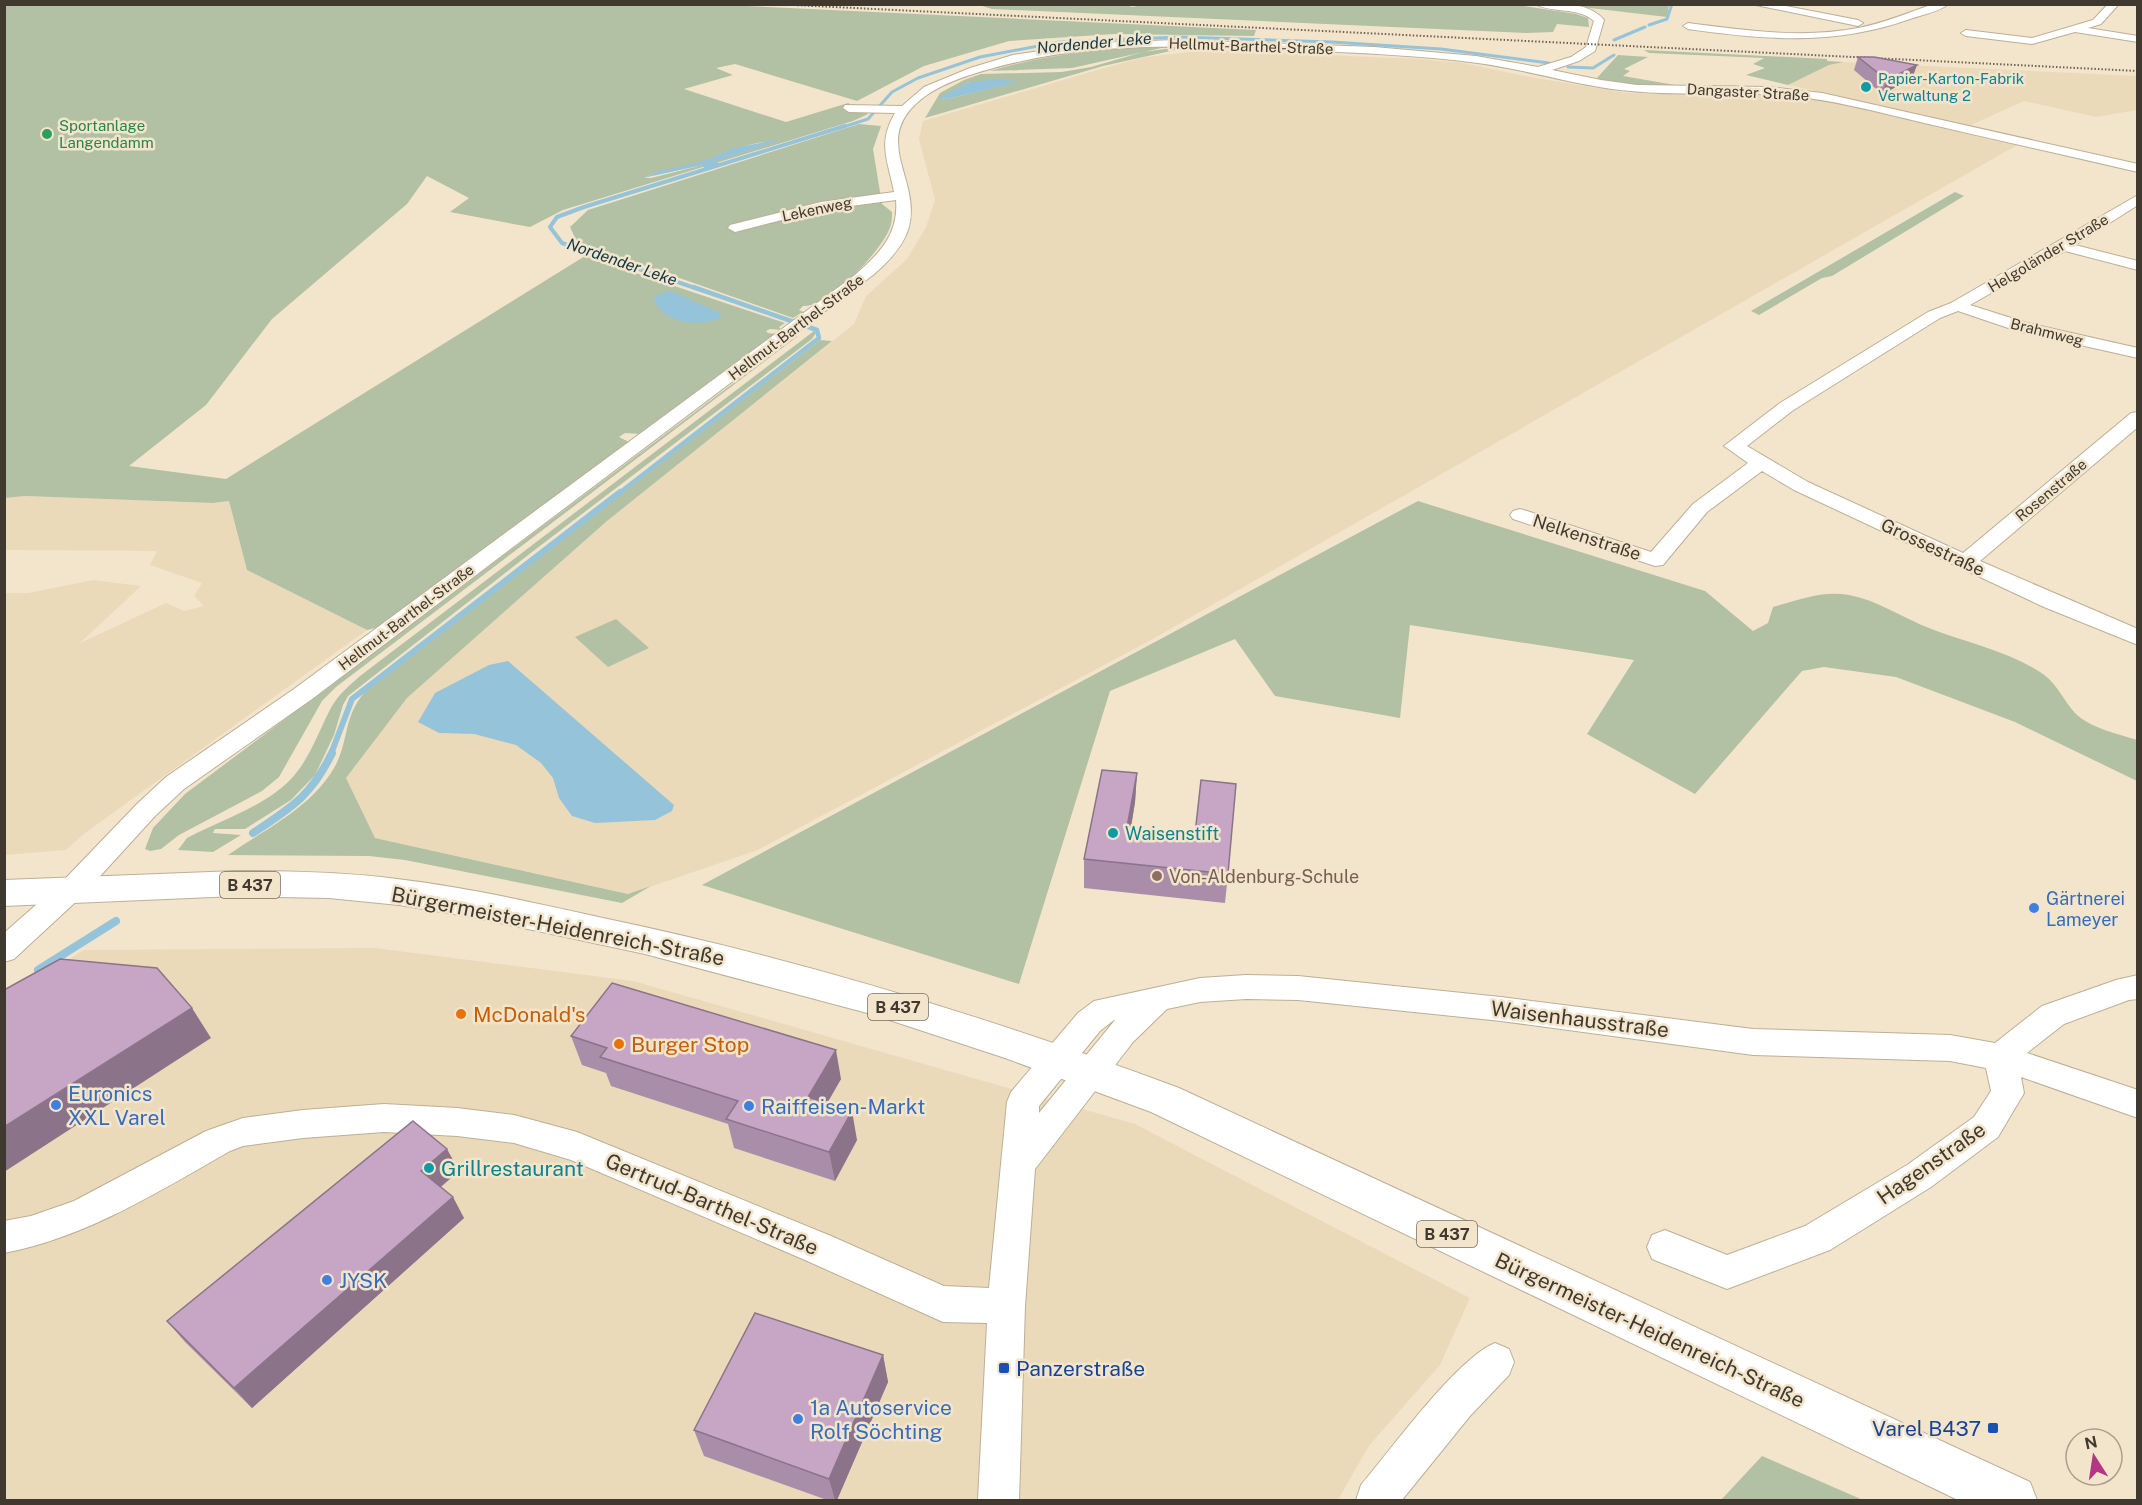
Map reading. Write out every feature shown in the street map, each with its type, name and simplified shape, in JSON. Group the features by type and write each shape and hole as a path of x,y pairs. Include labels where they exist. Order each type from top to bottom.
{"main road":[{"name":"Bürgermeister-Heidenreich-Straße","path":"72,890 181,885 313,885 428,896 645,939 892,1005 1075,1065 1175,1105 2012,1500"},
{"name":"B 437","path":"4,893 72,890"}],"street":[{"path":"1538,71 1560,64 1591,48 1599,17 1540,4"},
{"path":"1756,4 1876,26"},
{"path":"1688,26 1722,31 1843,34 1944,4"},
{"path":"1966,33 2032,41 2097,22 2114,4"},
{"path":"1907,6 1927,10"},
{"path":"2076,29 2138,39"},
{"name":"Hellmut-Barthel-Straße","path":"4,951 72,890 146,810 175,783 303,694 861,278 889,249 899,234 903,220 901,195 890,152 890,141 899,117 914,100 929,89 988,65 1064,50 1181,43 1386,50 1441,55 1538,71"},
{"name":"Dangaster Straße","path":"1538,71 1631,88 1765,90 1824,97 2138,168"},
{"path":"849,108 905,110"},
{"name":"Lekenweg","path":"735,228 821,206 901,195"},
{"name":"Helgoländer Straße","path":"1957,306 2063,246 2138,199"},
{"path":"2063,246 2138,266"},
{"name":"Brahmweg","path":"1957,306 2023,327 2138,353"},
{"name":"Grossestraße","path":"1957,306 1934,315 1796,401 1734,446 1801,486 2052,602 2138,638"},
{"name":"Rosenstraße","path":"1965,562 2138,417"},
{"name":"Nelkenstraße","path":"1520,515 1656,560 1700,508 1760,463"},
{"name":"Waisenhausstraße","path":"1075,1065 1122,1033 1160,998 1200,990 1246,987 1298,988 1501,1009 1753,1042 1950,1048 2000,1057 2138,1104"},
{"path":"2000,1057 2053,1016 2127,988 2138,987"},
{"name":"Hagenstraße","path":"1665,1247 1726,1272 1817,1238 1919,1176 1986,1127 2008,1093 2000,1057"},
{"path":"999,1500 1006,1306 1014,1198 1019,1163 1075,1065"},
{"name":"Gertrud-Barthel-Straße","path":"4,1237 75,1218 218,1141 243,1132 384,1118 457,1122 514,1129 577,1147 818,1248 943,1304 1006,1306"},
{"path":"1376,1500 1456,1402 1495,1362"}],"shaded area":[{"path":"1206,50 1420,59 1463,63 1627,93 1787,94 1832,100 2019,144 1151,640 758,850 629,894 375,838 346,778 407,698 607,521 854,324 866,296 907,259 926,227 935,200 919,139 923,121 1146,57"},
{"path":"1844,62 2137,76 2137,110 2096,117 2024,101 1971,125 1788,85 1829,65"},
{"path":"25,496 213,503 229,501 247,570 367,630 85,833 66,850 5,855 5,593 28,593 93,580 141,586 80,643 166,603 184,611 204,606 194,596 202,583 150,565 157,551 5,550 5,498"},
{"path":"375,948 633,981 1135,1124 1470,1298 1440,1365 1368,1447 1338,1500 5,1500 5,999 84,950"}],"green space":[{"path":"703,4 1256,30 1254,36 1114,34 1009,41 924,66 857,101 735,64 716,68 733,75 684,89 786,122 848,103 868,114 853,121 563,210 530,227 450,212 469,198 427,176 407,204 272,319 206,405 129,466 226,479 585,256 785,323 779,327 782,330 766,331 776,334 640,434 625,433 619,437 629,442 379,627 367,630 247,570 229,501 213,503 25,496 5,498 4,5","holes":["774,142 695,167 644,178 662,171 704,162 752,144"]},
{"path":"1124,4 1132,7 1147,4 1512,4 1576,14 1588,18 1589,27 1557,24 1553,32 1526,33 992,9 979,5"},
{"path":"1564,5 1669,5 1667,17"},
{"path":"1149,46 1166,47 1072,68 990,71 1069,54"},
{"path":"1180,47 1201,48 1175,50 1103,66 925,118 940,93 981,74 1062,72 1091,67 1143,52","holes":["970,82 1017,82 947,99 940,98"]},
{"path":"1644,50 1827,59 1827,61 1844,62 1829,65 1788,85 1746,75 1765,68 1753,64 1764,58 1649,53"},
{"path":"1618,55 1648,57 1624,69 1630,71 1623,76 1675,85 1736,86 1648,86 1596,79"},
{"path":"859,124 881,126 873,149 882,204 892,212 890,228 875,252 852,277 826,298 803,306 799,310 806,313 793,318 577,242 570,227 588,210"},
{"path":"1955,192 1964,196 1832,276 1822,278 1759,315 1751,311"},
{"path":"814,331 816,333 812,339 532,552 348,696 334,735 315,775 291,800 245,829 215,829 213,833 241,835 213,852 178,850 187,838 268,798 291,779 309,753 335,702 360,676"},
{"path":"798,336 336,687 322,701 279,777 262,791 179,835 161,849 150,851 145,849 153,828 185,794"},
{"path":"820,340 832,341 607,521 407,698 346,778 375,838 628,894 651,886 622,903 405,860 369,856 228,855 286,817 313,795 324,782 339,759 349,720 365,692"},
{"path":"1418,501 1705,591 1753,631 1768,623 1773,607 1801,599 1839,594 1870,601 1929,628 2016,659 2043,674 2053,683 2075,713 2088,723 2137,740 2137,781 2015,722 1896,677 1824,667 1802,671 1695,794 1587,734 1634,660 1410,625 1400,718 1275,696 1235,639 1110,691 1019,984 702,885"},
{"path":"616,619 649,648 608,667 575,637"},
{"path":"1762,1456 1863,1500 1721,1500"}],"water":[{"path":"998,79 1019,82 947,99 938,98 970,82"},
{"path":"778,141 713,162 727,164 705,171 703,165 643,178 657,172 707,160 734,148"},
{"path":"671,291 720,313 721,318 693,323 674,319 659,308 654,300 656,295"},
{"path":"508,661 674,805 672,811 655,820 595,823 572,816 559,798 553,778 541,763 516,745 474,734 439,733 418,722 435,693 489,665"}],"building":[{"path":"1858,57 1874,57 1917,65 1887,80"},
{"path":"1102,770 1137,773 1127,827 1195,834 1201,780 1236,784 1228,874 1084,859"},
{"path":"60,959 157,968 192,1008 4,1127 4,990"},
{"path":"612,983 836,1050 808,1097 852,1111 829,1152 726,1119 738,1101 600,1057 607,1048 571,1036"},
{"name":"JYSK","path":"413,1121 447,1149 421,1171 453,1197 234,1388 167,1321"},
{"name":"1a Autoservice Rolf Söchting","path":"755,1313 883,1355 829,1479 694,1430"}],"waterway":[{"name":"Nordender Leke","path":"1649,25 1667,19 1672,4"},
{"name":"Nordender Leke","path":"1614,40 1645,27"},
{"name":"Nordender Leke","path":"840,128 868,119 892,92 918,78 980,57 1059,42 1180,37 1332,42 1441,49 1549,63"},
{"name":"Nordender Leke","path":"1568,67 1593,68 1614,55"},
{"name":"Nordender Leke","path":"698,289 562,243 550,227 557,217 584,207 845,126"},
{"name":"Nordender Leke","path":"618,494 819,338 817,330 693,287"},
{"name":"Nordender Leke","path":"331,754 352,699 620,492"},
{"name":"Nordender Leke","path":"253,833 279,816 308,790 332,753"},
{"name":"Nordender Leke","path":"38,970 116,921"}],"railway":[{"path":"773,4 2138,71"}],"place":[{"name":"Papier-Karton-Fabrik Verwaltung 2","path":"1866,87"},
{"name":"Sportanlage Langendamm","path":"47,134"},
{"name":"Waisenstift","path":"1113,833"},
{"name":"Von-Aldenburg-Schule","path":"1157,876"},
{"name":"Gärtnerei Lameyer","path":"2034,908"},
{"name":"McDonald's","path":"461,1014"},
{"name":"Burger Stop","path":"619,1044"},
{"name":"Euronics XXL Varel","path":"56,1105"},
{"name":"Raiffeisen-Markt","path":"749,1106"},
{"name":"Grillrestaurant","path":"429,1168"},
{"name":"JYSK","path":"327,1280"},
{"name":"Panzerstraße","path":"1004,1368"},
{"name":"1a Autoservice Rolf Söchting","path":"798,1419"},
{"name":"Varel B437","path":"1993,1428"}]}
